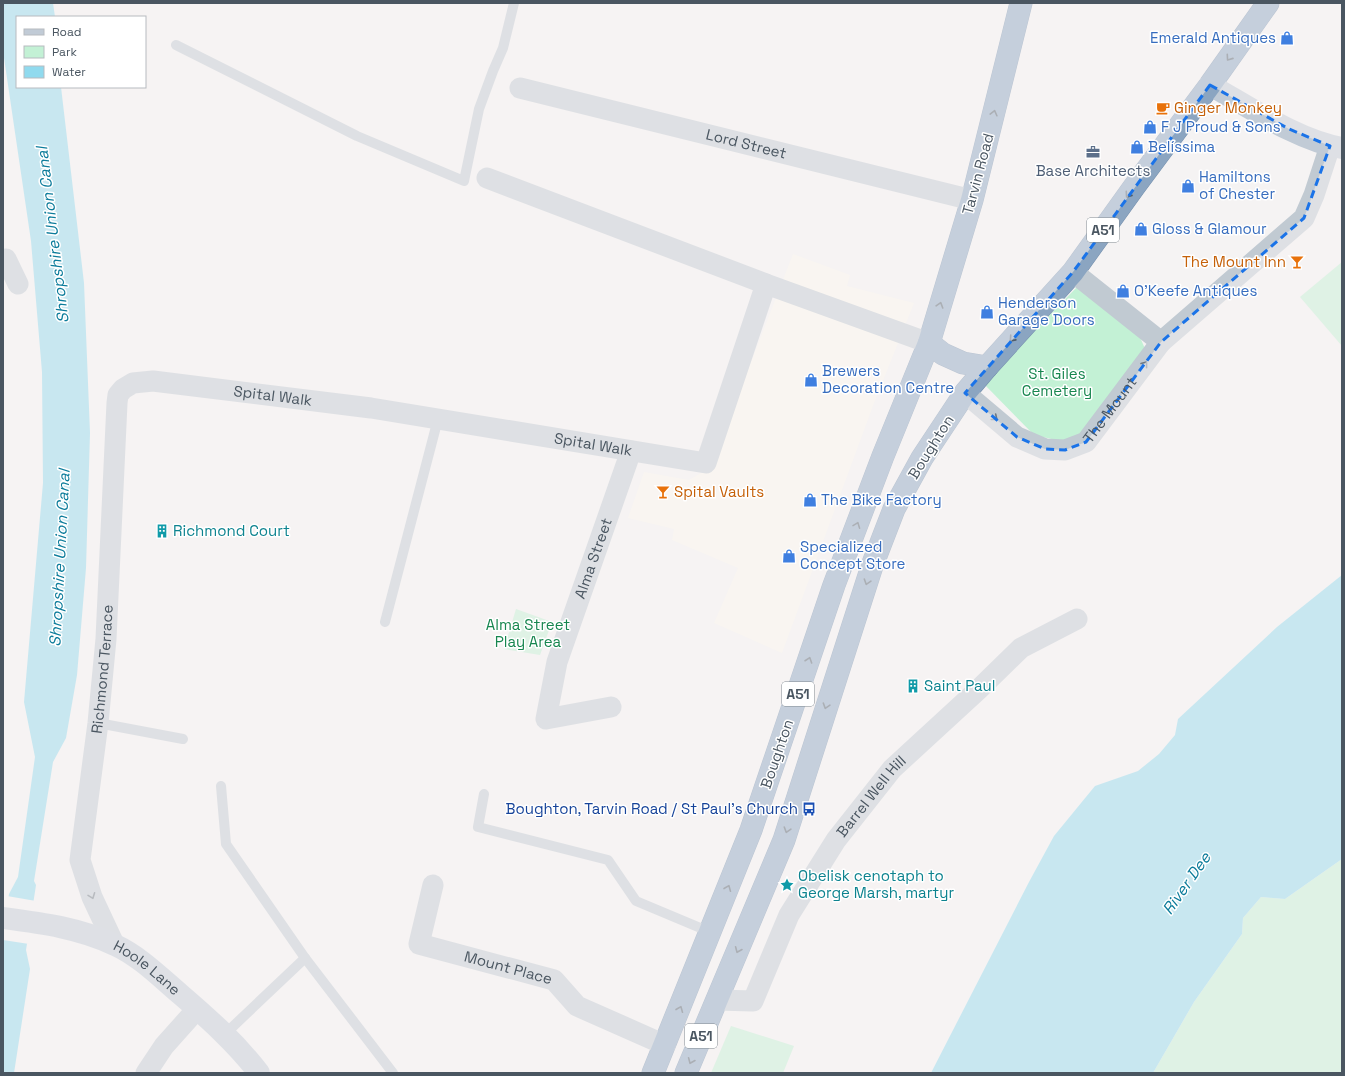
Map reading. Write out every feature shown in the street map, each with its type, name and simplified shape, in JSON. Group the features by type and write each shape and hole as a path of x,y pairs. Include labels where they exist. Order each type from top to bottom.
{"highway":[{"name":"Tarvin Road","path":"929,343 972,200 1021,3"},
{"name":"A51","path":"987,367 1073,272 1268,3"},
{"path":"929,343 944,354 962,363 987,367"},
{"name":"Boughton","path":"653,1073 751,830 834,585 929,343"},
{"name":"Boughton","path":"686,1073 784,840 872,566 894,509 922,458 965,394 987,367"}],"street":[{"path":"1210,85 1309,139 1336,147"},
{"name":"Lord Street","path":"520,88 972,200"},
{"name":"The Mount","path":"965,394 1017,437 1045,449 1065,450 1086,442 1161,342 1304,218 1336,147"},
{"path":"487,178 766,284 929,343"},
{"path":"4,257 18,284"},
{"path":"1073,272 1161,342"},
{"name":"Spital Walk","path":"123,389 133,383 153,382 370,408 706,463 766,284"},
{"name":"Richmond Terrace","path":"114,944 92,897 80,860 98,723 106,632 115,422 118,395 123,389"},
{"name":"Alma Street","path":"611,707 546,719 557,662 631,451"},
{"name":"Barrel Well Hill","path":"717,1000 753,1001 789,916 836,840 892,769 1022,648 1077,619"},
{"name":"Mount Place","path":"433,884 419,944 554,980 577,1006 665,1045"},
{"name":"Hoole Lane","path":"3,918 51,925 87,934 114,944 133,955 225,1034 259,1073"},
{"path":"146,1073 164,1046 197,1009"}],"lane":[{"path":"176,45 357,136 464,181 479,109 503,48 514,3"},
{"path":"385,622 438,419"},
{"path":"98,723 183,740"},
{"path":"221,786 226,844 305,958 393,1073"},
{"path":"484,794 478,828 608,860 636,901 710,932"},
{"path":"225,1034 305,958"}],"highlighted area":[{"path":"1210,85 1289,129 1330,146 1304,218 1161,342 1086,442 1065,450 1045,449 1017,437 965,393 1073,272"}],"shaded area":[{"path":"793,254 850,275 847,286 914,303 874,403 782,653 714,623 738,568 672,540 674,529 628,518 644,472 689,480 710,468"}],"green space":[{"path":"1342,262 1342,346 1300,297"},
{"name":"St. Giles Cemetery","path":"1077,287 1139,335 1146,351 1089,429 1065,442 1034,435 983,383"},
{"name":"Alma Street Play Area","path":"516,609 552,622 540,655 504,649"},
{"path":"1342,859 1342,1073 1153,1073 1194,1002 1242,934 1243,918 1261,897 1285,899"},
{"path":"731,1026 794,1046 783,1073 711,1073"}],"water":[{"name":"Shropshire Union Canal","path":"3,3 53,3 55,16 16,16 16,88 61,88 84,283 90,433 86,568 77,675 66,738 53,762 34,881 36,885 26,950 30,969 14,1073 3,1073 3,931 9,894 18,877 35,757 24,702 43,483 42,372 31,241 3,51"},
{"name":"River Dee","path":"1342,575 1342,859 1285,899 1261,897 1243,918 1242,934 1194,1002 1153,1073 931,1073 1054,836 1095,786 1138,771 1159,754 1175,735 1178,719 1277,627"}],"pier":[{"path":"7,896 36,901 29,944 3,940 3,919"}],"place":[{"name":"Emerald Antiques","path":"1287,38"},
{"name":"Ginger Monkey","path":"1163,108"},
{"name":"F J Proud & Sons","path":"1150,127"},
{"name":"Belíssima","path":"1137,147"},
{"name":"Base Architects","path":"1093,152"},
{"name":"Hamiltons of Chester","path":"1188,186"},
{"name":"Gloss & Glamour","path":"1141,229"},
{"name":"The Mount Inn","path":"1297,262"},
{"name":"O'Keefe Antiques","path":"1123,291"},
{"name":"Henderson Garage Doors","path":"987,312"},
{"name":"Brewers Decoration Centre","path":"811,380"},
{"name":"Spital Vaults","path":"663,492"},
{"name":"The Bike Factory","path":"810,500"},
{"name":"Richmond Court","path":"162,531"},
{"name":"Specialized Concept Store","path":"789,556"},
{"name":"Saint Paul","path":"913,686"},
{"name":"Boughton, Tarvin Road / St Paul's Church","path":"809,809"},
{"name":"Obelisk cenotaph to George Marsh, martyr","path":"787,885"}]}
